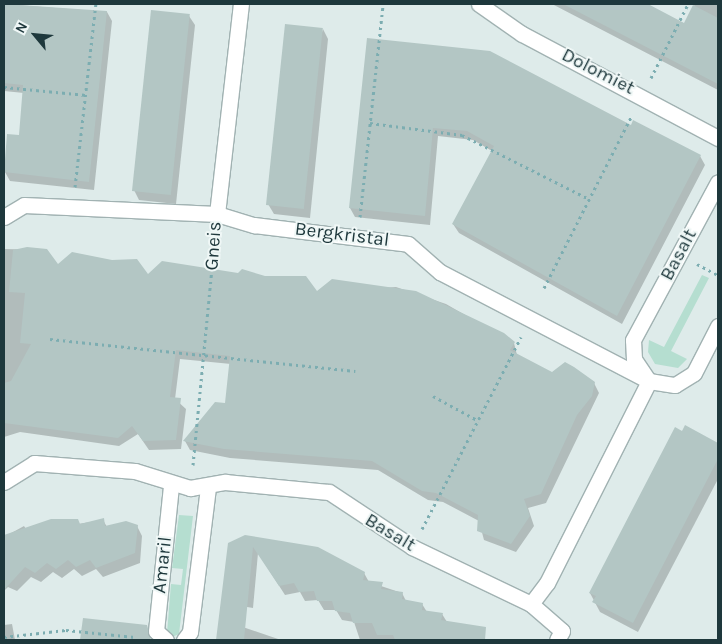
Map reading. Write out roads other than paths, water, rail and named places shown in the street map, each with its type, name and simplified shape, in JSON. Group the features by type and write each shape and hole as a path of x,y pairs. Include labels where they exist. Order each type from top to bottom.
{"street":[{"name":"Gneis","path":"216,214 241,4"},
{"name":"Dolomiet","path":"479,4 522,34 643,95 718,138"},
{"name":"Basalt","path":"649,381 634,360 634,340 718,182"},
{"name":"Bergkristal","path":"4,217 24,205 73,205 216,214 254,225 358,235 408,244 440,272 649,381"},
{"path":"531,604 547,583 649,381 675,385 694,373 718,326"},
{"name":"Basalt","path":"4,482 34,463 135,471 171,485 190,488 208,488 225,482 329,492 412,547 531,604 562,631 557,640"},
{"name":"Amaril","path":"166,640 156,631 171,485"},
{"name":"Amaril","path":"184,640 190,632 208,488"}]}
